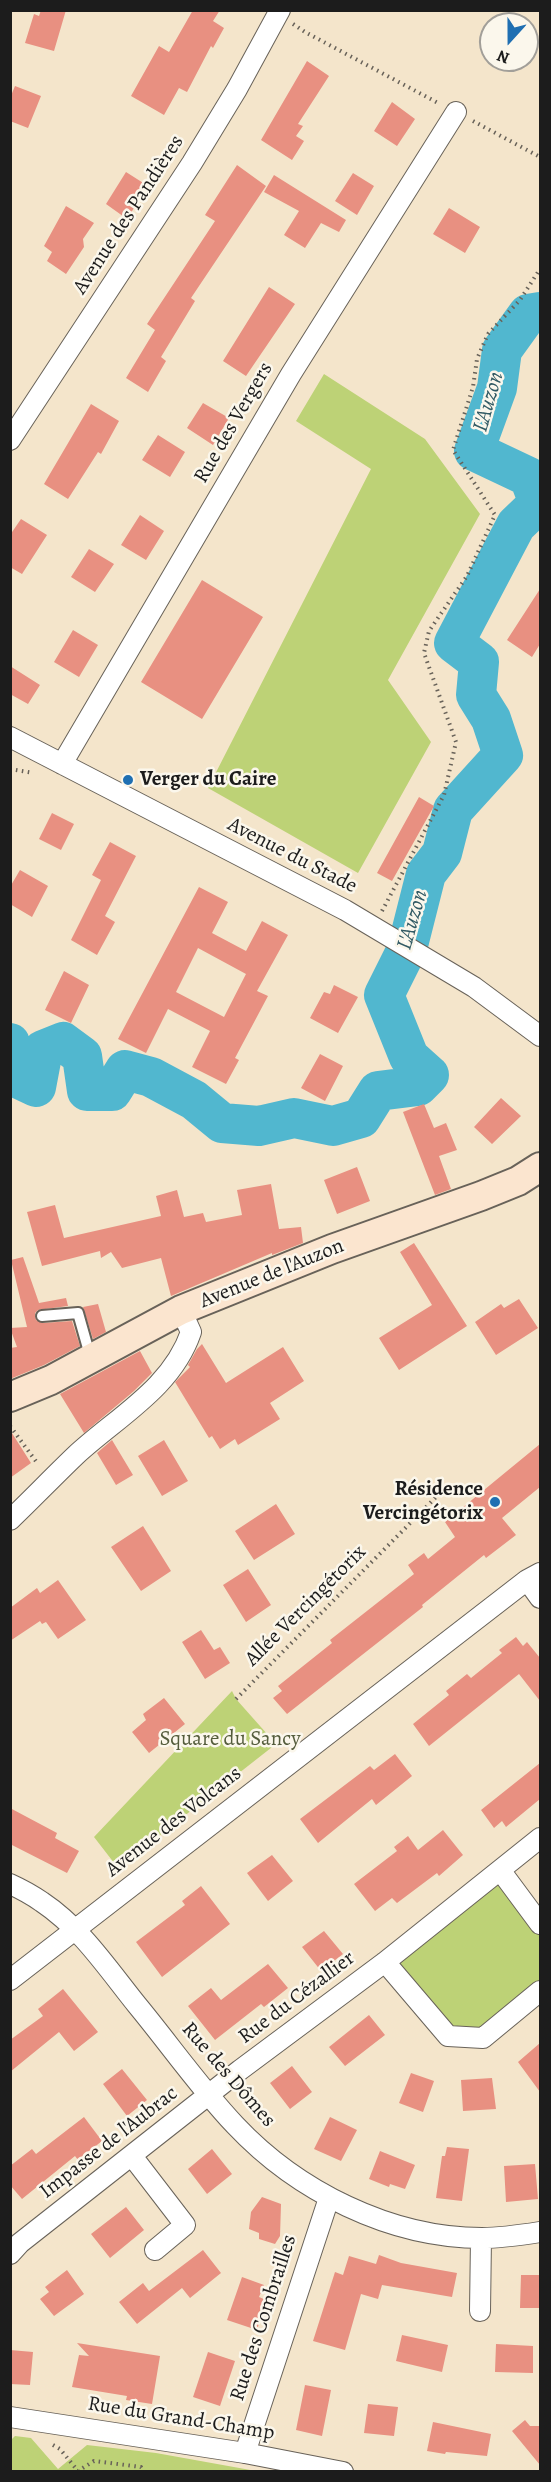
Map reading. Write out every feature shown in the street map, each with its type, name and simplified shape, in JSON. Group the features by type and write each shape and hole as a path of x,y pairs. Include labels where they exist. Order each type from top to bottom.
{"main road":[{"name":"Avenue de l'Auzon","path":"11,1397 51,1380 181,1310 332,1249 481,1196 518,1181 540,1167"}],"street":[{"name":"Avenue des Pandières","path":"10,440 192,163 279,12"},
{"name":"Rue des Vergers","path":"62,764 291,374 456,112"},
{"name":"Avenue du Stade","path":"10,737 371,926 482,993 540,1036"},
{"path":"10,1520 77,1454 165,1378 185,1348 190,1332 181,1310"},
{"path":"534,1577 540,1598"},
{"name":"Avenue des Volcans","path":"10,1980 534,1577"},
{"name":"Rue du Cézallier","path":"210,2095 385,1962 540,1838"},
{"path":"500,1870 540,1924"},
{"name":"Rue des Dômes","path":"10,1884 42,1901 84,1939 235,2126 275,2162 329,2198 361,2213 405,2227 450,2236 481,2238 540,2232"},
{"name":"Rue du Cézallier","path":"385,1962 448,2036 483,2038 540,1991"},
{"name":"Impasse de l'Aubrac","path":"10,2254 20,2243 210,2095"},
{"path":"132,2156 185,2225 155,2250"},
{"name":"Rue des Combrailles","path":"245,2453 329,2198"},
{"path":"480,2311 481,2238"},
{"name":"Rue du Grand-Champ","path":"10,2417 25,2417 245,2453 343,2472"}],"lane":[{"path":"42,1316 78,1313 91,1359"}],"path":[{"path":"279,12 305,32 540,158"},
{"path":"371,926 386,906 444,795 456,742 424,653 429,631 467,576 495,515 453,450 473,387 477,359 488,334 520,300 540,269"},
{"path":"10,1426 50,1481"},
{"name":"Allée Vercingétorix","path":"236,1698 441,1492 451,1488"},
{"path":"52,2444 60,2449 78,2471 94,2461 141,2467 144,2472"}],"green space":[{"path":"324,374 425,439 480,514 388,680 431,742 358,873 208,788 371,469 296,421"},
{"name":"Square du Sancy","path":"232,1691 236,1699 276,1744 118,1868 94,1837"},
{"path":"500,1870 540,1924 540,1991 483,2038 448,2036 385,1962"},
{"path":"15,2436 31,2438 58,2469 87,2445 156,2453 256,2471 11,2471 11,2440"}],"building":[{"path":"41,10 66,10 54,51 25,43 34,14 39,16"},
{"path":"193,10 220,10 213,21 224,28 213,48 211,46 187,92 179,88 164,115 131,96 159,46 169,52"},
{"path":"307,61 329,76 298,124 303,126 296,136 304,141 292,160 261,140"},
{"path":"15,86 41,96 28,128 10,121 10,98"},
{"path":"392,102 415,119 397,146 374,131"},
{"path":"237,165 266,186 191,298 195,301 161,357 166,361 148,392 126,378 155,330 147,324 215,221 205,215"},
{"path":"126,172 148,186 127,219 106,204"},
{"path":"353,173 374,186 357,215 335,201"},
{"path":"274,175 346,220 339,232 321,223 305,248 284,235 299,211 264,192"},
{"path":"66,206 94,223 83,239 84,247 66,274 47,261 52,252 44,246"},
{"path":"449,208 480,227 465,253 433,234"},
{"path":"269,287 295,304 246,376 223,361"},
{"path":"203,403 229,418 213,445 187,428"},
{"path":"91,404 119,421 101,454 98,452 68,499 44,484"},
{"path":"158,435 185,452 170,477 142,460"},
{"path":"140,515 164,531 146,560 121,545"},
{"path":"21,519 47,535 22,574 10,567 10,535"},
{"path":"89,549 114,564 95,592 71,577"},
{"path":"202,580 263,617 202,719 141,682"},
{"path":"540,589 540,644 532,657 507,640"},
{"path":"73,630 98,645 79,677 54,662"},
{"path":"10,666 40,685 28,704 10,694"},
{"path":"419,797 434,806 392,881 377,873"},
{"path":"52,813 74,824 61,850 39,839"},
{"path":"110,842 136,856 105,916 115,922 97,955 71,940 101,880 92,875"},
{"path":"20,870 48,886 32,917 10,904 10,887"},
{"path":"199,887 228,902 212,933 246,951 262,921 288,935 257,991 268,996 235,1058 239,1060 226,1084 192,1067 210,1031 168,1009 146,1053 118,1039","holes":["198,948 246,974 224,1017 176,992"]},
{"path":"64,971 89,985 71,1023 45,1010"},
{"path":"334,985 358,997 338,1033 310,1018 324,992 330,994"},
{"path":"320,1054 343,1066 325,1101 301,1088"},
{"path":"501,1098 521,1116 492,1144 474,1127"},
{"path":"424,1104 434,1128 446,1123 457,1150 439,1156 451,1189 435,1195 403,1112"},
{"path":"357,1167 370,1201 337,1214 324,1180"},
{"path":"271,1184 279,1229 301,1227 303,1243 272,1255 272,1253 171,1296 161,1258 122,1268 111,1252 101,1258 100,1251 42,1266 27,1212 55,1205 64,1238 161,1216 156,1196 177,1190 184,1217 203,1213 206,1222 242,1215 237,1190"},
{"path":"414,1243 467,1326 399,1370 379,1338 432,1305 400,1252"},
{"path":"23,1257 39,1303 66,1298 68,1306 38,1310 35,1313 36,1320 43,1323 72,1321 80,1346 44,1365 10,1379 10,1348 17,1347 10,1328 27,1327 11,1260"},
{"path":"519,1299 538,1328 496,1355 475,1322 501,1304 504,1308"},
{"path":"98,1304 106,1332 93,1339 83,1307"},
{"path":"202,1344 226,1383 283,1347 304,1381 270,1403 280,1419 238,1445 235,1439 220,1449 212,1436 209,1438 175,1382 190,1367 188,1365"},
{"path":"140,1351 152,1373 84,1433 60,1394"},
{"path":"10,1430 31,1463 10,1478"},
{"path":"112,1440 133,1475 116,1485 97,1453"},
{"path":"164,1440 188,1481 162,1496 138,1456"},
{"path":"540,1444 540,1487 502,1518 516,1535 486,1558 484,1555 422,1605 423,1607 287,1714 273,1698 282,1691 278,1686 332,1643 330,1640 414,1574 408,1565 424,1553 428,1559 455,1537 445,1522"},
{"path":"276,1504 295,1534 254,1560 235,1531"},
{"path":"143,1526 171,1571 141,1591 111,1547"},
{"path":"248,1569 271,1605 246,1622 223,1585"},
{"path":"58,1580 86,1620 58,1639 46,1622 42,1624 40,1621 10,1641 10,1608 37,1588 40,1593"},
{"path":"201,1630 214,1650 220,1647 230,1663 205,1679 182,1642"},
{"path":"516,1637 523,1646 527,1642 540,1658 540,1701 519,1674 429,1746 413,1724 449,1695 446,1691 467,1674 471,1678 502,1653 499,1650"},
{"path":"164,1698 185,1724 149,1753 132,1732 146,1720 143,1714"},
{"path":"395,1754 412,1776 376,1805 372,1799 318,1843 300,1819 370,1766 374,1770"},
{"path":"540,1763 540,1799 506,1827 502,1821 494,1828 481,1810"},
{"path":"10,1808 57,1833 55,1838 79,1851 67,1873 10,1844"},
{"path":"443,1830 463,1855 439,1876 437,1873 397,1903 392,1898 375,1911 354,1884 397,1851 394,1847 408,1836 418,1850"},
{"path":"272,1855 293,1881 268,1901 247,1873"},
{"path":"201,1886 230,1924 162,1977 136,1942 185,1905 182,1901"},
{"path":"324,1931 343,1954 321,1971 302,1947"},
{"path":"268,1964 288,1988 264,2007 261,2004 215,2040 188,2006 211,1988 221,2000"},
{"path":"63,1989 98,2032 74,2051 59,2032 10,2072 10,2040 43,2016 38,2009"},
{"path":"369,2015 385,2035 345,2066 329,2047"},
{"path":"540,2043 540,2092 518,2062"},
{"path":"292,2066 312,2092 290,2109 270,2083"},
{"path":"122,2069 147,2100 127,2116 103,2084"},
{"path":"411,2073 434,2081 423,2112 399,2103"},
{"path":"492,2078 496,2109 463,2111 461,2080"},
{"path":"84,2117 102,2141 78,2160 75,2156 22,2199 10,2185 10,2166 32,2149 36,2154"},
{"path":"330,2117 357,2130 341,2161 314,2149"},
{"path":"447,2147 469,2149 462,2201 436,2198 442,2156 445,2156"},
{"path":"212,2149 232,2174 207,2194 188,2169"},
{"path":"380,2151 415,2165 405,2189 390,2184 389,2187 369,2179"},
{"path":"535,2164 538,2199 506,2202 504,2166"},
{"path":"262,2197 281,2204 280,2236 275,2244 259,2239 259,2233 249,2229 251,2212"},
{"path":"126,2207 144,2230 110,2258 91,2234"},
{"path":"203,2250 221,2273 190,2298 182,2288 137,2324 119,2302 143,2283 149,2291"},
{"path":"379,2255 401,2263 457,2273 452,2297 382,2285 378,2299 361,2294 345,2350 313,2341 335,2272 343,2275 349,2256 376,2264"},
{"path":"67,2270 84,2294 54,2316 40,2299 49,2292 45,2287"},
{"path":"521,2275 540,2275 540,2308 520,2308"},
{"path":"242,2277 264,2285 259,2297 266,2300 257,2330 227,2320"},
{"path":"402,2335 448,2345 442,2372 396,2361"},
{"path":"77,2343 160,2356 152,2404 126,2400 127,2396 72,2387 79,2355 89,2356"},
{"path":"496,2344 533,2346 533,2373 495,2372"},
{"path":"10,2350 33,2352 30,2385 10,2384"},
{"path":"208,2352 235,2361 220,2406 193,2397"},
{"path":"305,2385 331,2390 322,2436 296,2430"},
{"path":"368,2404 398,2407 394,2436 364,2433"},
{"path":"525,2420 530,2426 540,2426 540,2465 512,2431"},
{"path":"433,2422 491,2434 487,2456 427,2451"}],"waterway":[{"name":"L'Auzon","path":"10,1043 19,1079 36,1087 43,1050 63,1042 82,1056 87,1091 112,1091 125,1070 151,1077 194,1100 222,1123 259,1126 294,1118 333,1126 361,1118 378,1091 418,1086 429,1075 409,1057 384,995 407,949 426,874 442,853 453,810 503,755 491,719 476,695 479,662 454,643 516,525 539,503 529,477 474,451 497,388 502,350 528,314 540,312"}],"place":[{"name":"Verger du Caire","path":"128,780"},
{"name":"Résidence Vercingétorix","path":"495,1502"}]}
